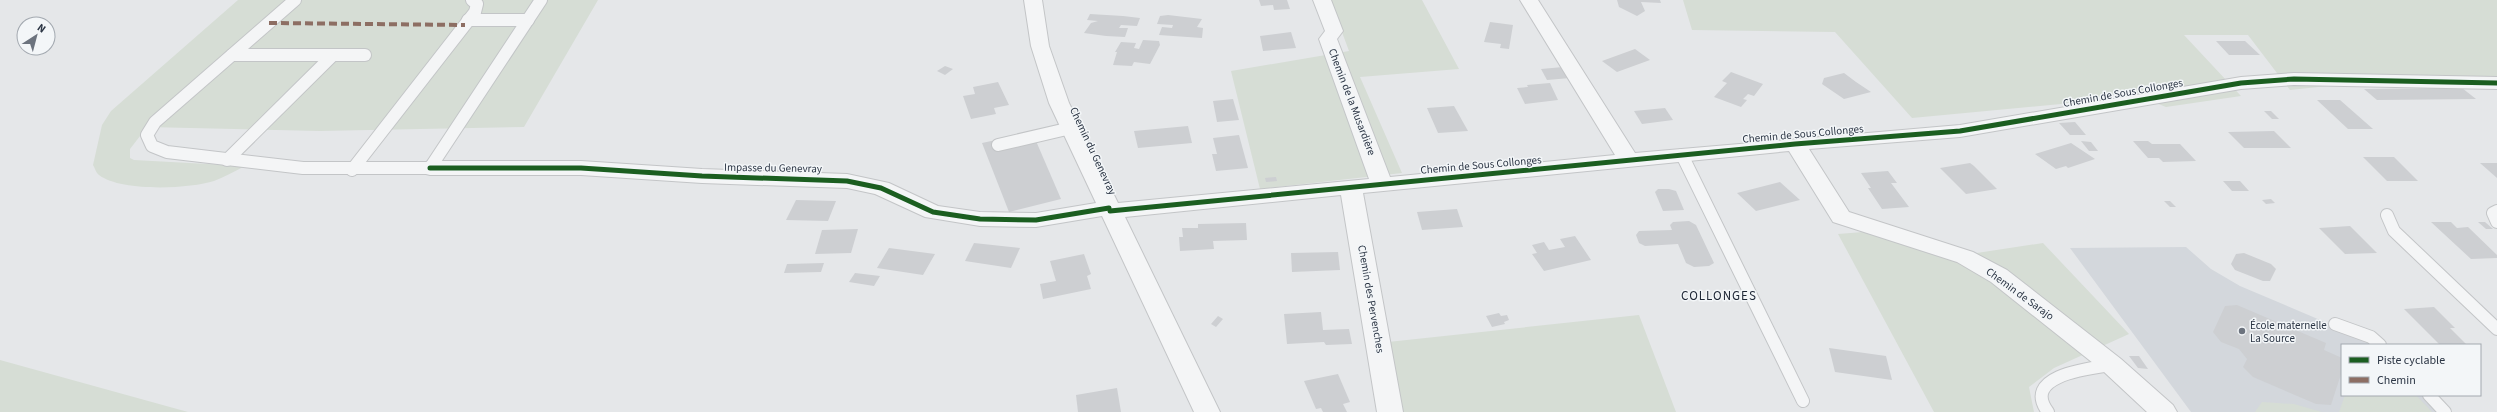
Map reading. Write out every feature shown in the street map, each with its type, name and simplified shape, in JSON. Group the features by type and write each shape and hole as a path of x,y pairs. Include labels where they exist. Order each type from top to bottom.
{"street":[{"name":"Chemin du Genevray","path":"1033,0 1040,46 1048,74 1109,210 1207,412"},
{"name":"Chemin de la Musardière","path":"1322,0 1334,31 1328,38 1382,184"},
{"path":"1529,0 1629,161"},
{"name":"Chemin de Sous Collonges","path":"1109,210 1795,144 1960,131 2241,83 2294,79 2497,83"},
{"name":"Chemin de Sarajo","path":"1795,144 1841,218 1966,257 1999,276 2112,365 2164,412"},
{"name":"Impasse du Genevray","path":"430,168 581,168 702,176 847,181 881,188 933,212 980,219 1036,220 1109,210"},
{"name":"Chemin des Pervenches","path":"1350,186 1356,208 1390,412"}],"lane":[{"path":"295,0 163,115 147,135 148,141 158,150 227,160 303,168 352,170 430,168 541,0"},
{"path":"352,170 477,8 477,4 472,0"},
{"path":"468,20 528,20"},
{"path":"232,55 331,57 365,55"},
{"path":"227,160 331,57"},
{"path":"998,145 1071,128"},
{"path":"1682,155 1767,324 1803,402"},
{"path":"2497,211 2493,213 2497,222"},
{"path":"2387,215 2394,231 2497,329"},
{"path":"2335,324 2371,337 2379,344"},
{"path":"2048,412 2043,406 2043,390 2050,381 2076,371 2112,365"},
{"path":"2430,396 2445,412"}],"shaded area":[{"path":"238,0 598,0 524,127 319,131 147,127 130,149 130,158 134,160 245,166 214,181 189,186 138,186 123,184 99,175 93,165 102,125 111,111"},
{"path":"1330,0 1422,0 1459,69 1360,77 1402,173 1260,189 1231,71 1349,51"},
{"path":"1683,0 2497,0 2497,80 2384,80 2290,90 2248,35 2184,35 2241,96 2166,107 2128,92 2061,104 1912,118 1835,32 1692,30"},
{"path":"1863,232 1944,258 2043,243 2129,334 2054,368 2029,387 2034,412 1934,412 1838,234"},
{"name":"École maternelle La Source","path":"2186,247 2211,269 2240,286 2377,344 2341,344 2341,396 2427,396 2442,412 2191,412 2070,248"},
{"path":"1639,315 1676,412 1400,412 1388,342"},
{"path":"0,360 188,412 0,412"},
{"path":"2345,396 2417,396 2432,412 2339,412"},
{"path":"2262,402 2294,404 2322,412 2255,412"}],"building":[{"path":"1259,0 1287,0 1290,9 1274,10 1273,5 1261,6"},
{"path":"1617,0 1660,0 1661,3 1641,2 1645,11 1637,16 1619,7"},
{"path":"1090,14 1140,18 1137,26 1121,25 1119,28 1128,28 1125,37 1106,36 1084,33 1091,23 1098,21 1087,20"},
{"path":"1168,15 1202,19 1197,27 1203,28 1202,38 1159,35 1162,27 1172,28 1173,25 1157,24 1160,16"},
{"path":"1490,22 1513,25 1509,49 1500,48 1501,44 1484,42"},
{"path":"1291,32 1296,48 1263,51 1260,36"},
{"path":"1143,40 1159,41 1160,45 1150,64 1134,62 1132,66 1113,65 1117,52 1115,52 1121,42 1136,43 1134,48 1139,49"},
{"path":"2216,41 2245,41 2260,55 2229,55"},
{"path":"1635,49 1650,60 1617,72 1602,61"},
{"path":"945,66 953,69 945,75 937,71"},
{"path":"1563,67 1570,78 1547,80 1541,69"},
{"path":"1731,72 1763,84 1754,96 1748,94 1743,99 1747,100 1741,107 1714,97 1727,83 1722,81"},
{"path":"1844,73 1871,92 1844,99 1822,84 1824,78"},
{"path":"998,82 1009,105 994,108 996,114 971,119 963,96 975,94 973,87"},
{"path":"1550,83 1558,100 1525,104 1517,88 1528,87 1527,85"},
{"path":"2462,88 2476,99 2377,100 2364,89"},
{"path":"1233,99 1239,120 1217,122 1213,101"},
{"path":"2317,100 2340,100 2373,129 2348,129"},
{"path":"1454,106 1468,131 1438,133 1427,108"},
{"path":"1665,108 1673,120 1642,124 1634,111"},
{"path":"2264,111 2271,111 2279,119 2272,119"},
{"path":"2075,122 2086,135 2070,135 2059,123"},
{"path":"1188,126 1192,143 1138,148 1134,131"},
{"path":"2274,131 2291,148 2244,148 2228,132"},
{"path":"1239,135 1248,168 1216,171 1212,154 1217,154 1213,138"},
{"path":"996,140 1036,141 1061,199 1009,212 982,143"},
{"path":"2081,141 2091,142 2098,151 2089,151"},
{"path":"2133,141 2148,141 2152,144 2180,144 2196,161 2163,162 2159,158 2148,158"},
{"path":"2071,143 2095,159 2068,168 2066,166 2056,169 2035,154"},
{"path":"2363,157 2394,157 2418,181 2387,181"},
{"path":"1970,163 1997,189 1966,194 1940,168"},
{"path":"2480,163 2497,163 2497,178"},
{"path":"1888,171 1897,183 1891,183 1909,207 1882,209 1868,188 1871,188 1861,173"},
{"path":"1276,177 1277,181 1266,182 1265,178"},
{"path":"2223,181 2240,181 2249,191 2232,191"},
{"path":"1780,182 1800,200 1756,211 1737,193"},
{"path":"1658,189 1669,189 1676,191 1684,210 1663,211 1655,192"},
{"path":"2271,199 2275,203 2266,204 2262,200"},
{"path":"796,200 836,201 828,221 786,220"},
{"path":"2164,201 2170,201 2176,207 2170,207"},
{"path":"1457,209 1463,227 1422,230 1417,212"},
{"path":"1689,221 1696,225 1714,263 1709,266 1694,267 1686,263 1678,244 1645,246 1639,243 1636,235 1639,231 1672,230 1670,225 1673,222"},
{"path":"2431,222 2451,222 2457,228 2468,227 2497,255 2497,258 2471,259"},
{"path":"2478,222 2485,222 2493,229 2486,229"},
{"path":"1246,223 1247,240 1213,241 1214,249 1180,251 1179,237 1183,237 1182,228 1198,228 1198,224"},
{"path":"2350,226 2377,253 2345,254 2319,228"},
{"path":"858,229 851,253 815,254 822,230"},
{"path":"1575,236 1591,260 1544,271 1532,254 1537,253 1532,245 1544,242 1549,250 1565,247 1560,239"},
{"path":"974,243 1020,248 1011,268 965,261"},
{"path":"889,248 935,254 923,275 877,268"},
{"path":"1338,252 1340,270 1292,272 1291,253"},
{"path":"2244,253 2271,264 2276,269 2270,281 2263,281 2235,270 2231,264 2236,254"},
{"path":"1084,254 1091,274 1087,276 1091,289 1043,299 1040,284 1056,281 1050,261"},
{"path":"824,263 821,272 784,273 787,264"},
{"path":"855,273 880,276 874,286 849,282"},
{"path":"2237,305 2326,343 2324,350 2341,358 2341,374 2331,405 2316,404 2253,377 2243,367 2247,359 2239,349 2221,342 2213,332 2225,306"},
{"path":"2434,307 2455,328 2450,328 2466,344 2439,344 2404,309"},
{"path":"1321,312 1323,330 1349,329 1352,344 1326,345 1324,342 1287,344 1284,314"},
{"path":"1499,313 1501,316 1507,315 1509,320 1504,322 1505,324 1492,327 1486,316"},
{"path":"1218,316 1223,319 1216,327 1211,324"},
{"path":"1829,348 1886,356 1892,380 1835,372"},
{"path":"2129,356 2139,356 2148,369 2138,368"},
{"path":"1338,374 1350,402 1343,404 1347,412 1323,412 1321,408 1316,409 1304,381"},
{"path":"1117,388 1121,412 1078,412 1076,395"}],"marked path":[{"path":"269,23 465,25"}],"cycle path":[{"path":"1110,211 1795,144 1960,131 2241,83 2294,79 2497,83"},
{"path":"430,168 581,168 702,176 847,181 881,188 933,212 980,219 1036,220 1109,208"}],"place":[{"name":"École maternelle La Source","path":"2242,331"}],"district":[{"name":"COLLONGES","path":"1719,296"}]}
